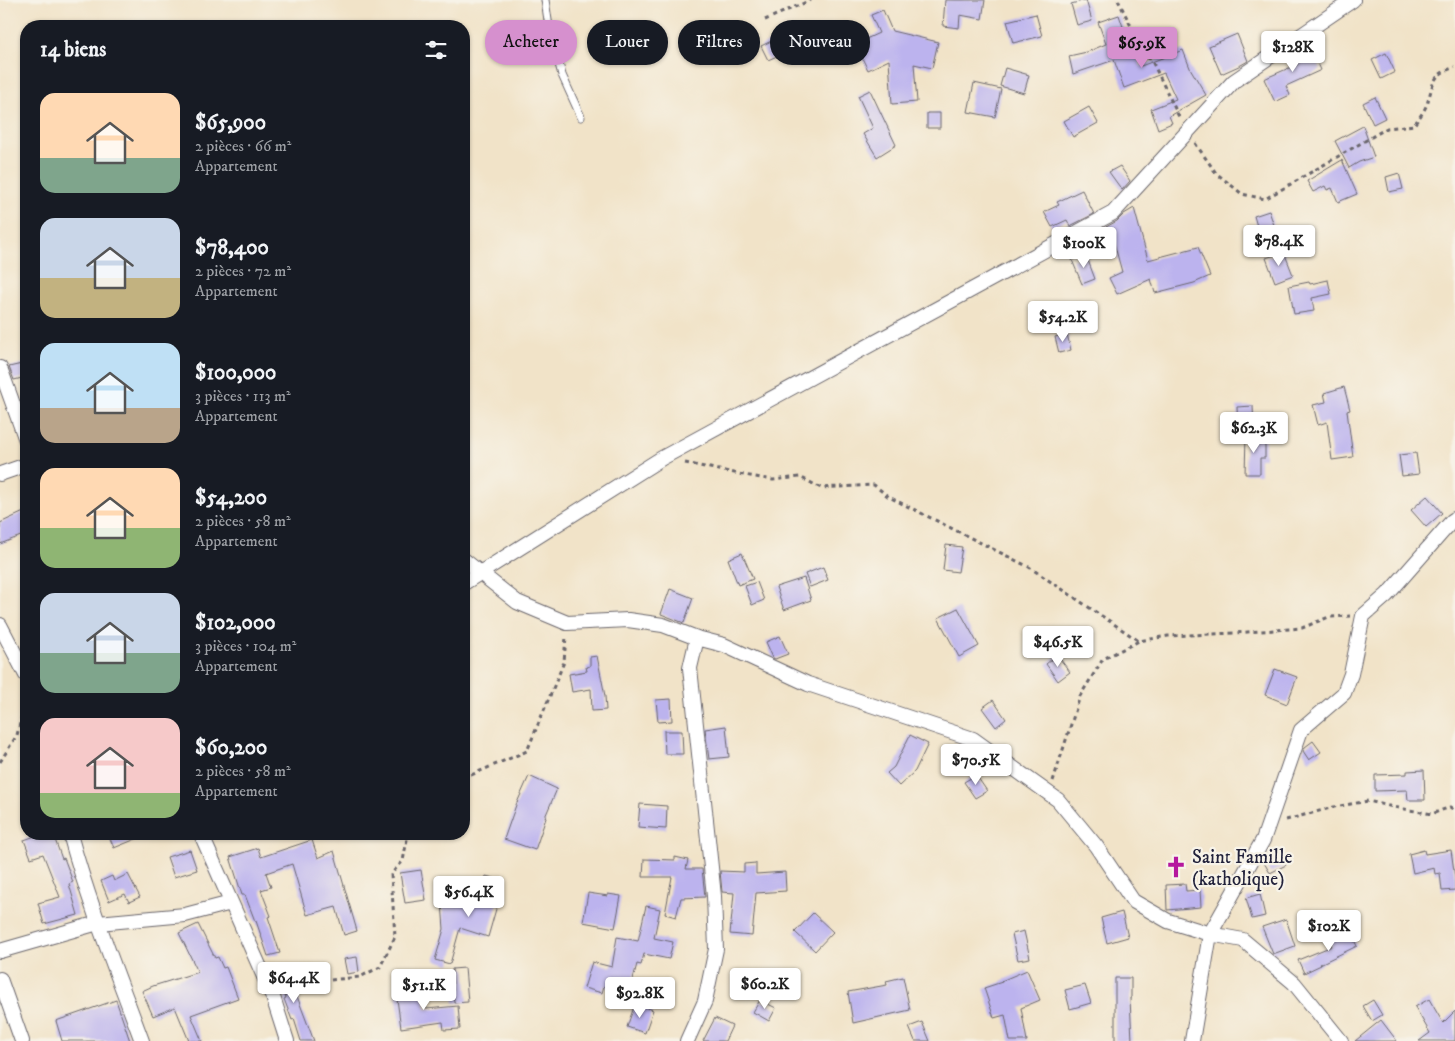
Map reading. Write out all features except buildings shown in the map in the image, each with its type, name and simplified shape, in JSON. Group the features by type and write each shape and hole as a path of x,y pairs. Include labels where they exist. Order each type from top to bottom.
{"street":[{"path":"470,579 662,458 1114,213 1234,81 1353,0"},
{"path":"0,368 20,423"},
{"path":"0,474 20,467"},
{"path":"1192,1041 1210,934 1263,840 1301,730 1344,693 1351,674 1364,616 1387,595 1455,519"},
{"path":"470,564 517,602 567,623 628,620 663,626 724,645 808,684 973,740 1058,800 1096,846 1133,901 1168,921 1210,934 1243,940 1294,983 1341,1041"},
{"path":"0,625 20,663"},
{"path":"687,1041 705,1001 716,950 714,896 690,668 697,638"},
{"path":"72,840 98,923 142,1041"},
{"path":"204,840 273,997 288,1041"},
{"path":"0,951 98,923 185,915 231,903"},
{"path":"0,979 22,1041"}],"lane":[{"path":"545,0 548,27 562,75 580,117"}],"path":[{"path":"765,20 811,0"},
{"path":"1118,0 1146,56 1152,61 1186,132 1216,173 1242,194 1266,199 1387,128 1414,126 1426,106 1433,82 1444,71 1455,68"},
{"path":"662,458 773,480 800,477 821,488 874,486 889,497 1029,567 1139,641"},
{"path":"1049,794 1080,696 1103,659 1139,641 1168,636 1302,628 1329,617 1364,616"},
{"path":"470,775 528,751 564,662 567,623"},
{"path":"0,762 17,735 20,723"},
{"path":"1268,824 1334,807 1368,801 1432,814 1450,807 1455,811"},
{"path":"273,997 320,981 360,977 380,966 395,938 391,874 403,861 407,840"}],"place":[{"name":"Saint Famille (katholique)","path":"1176,867"}]}
